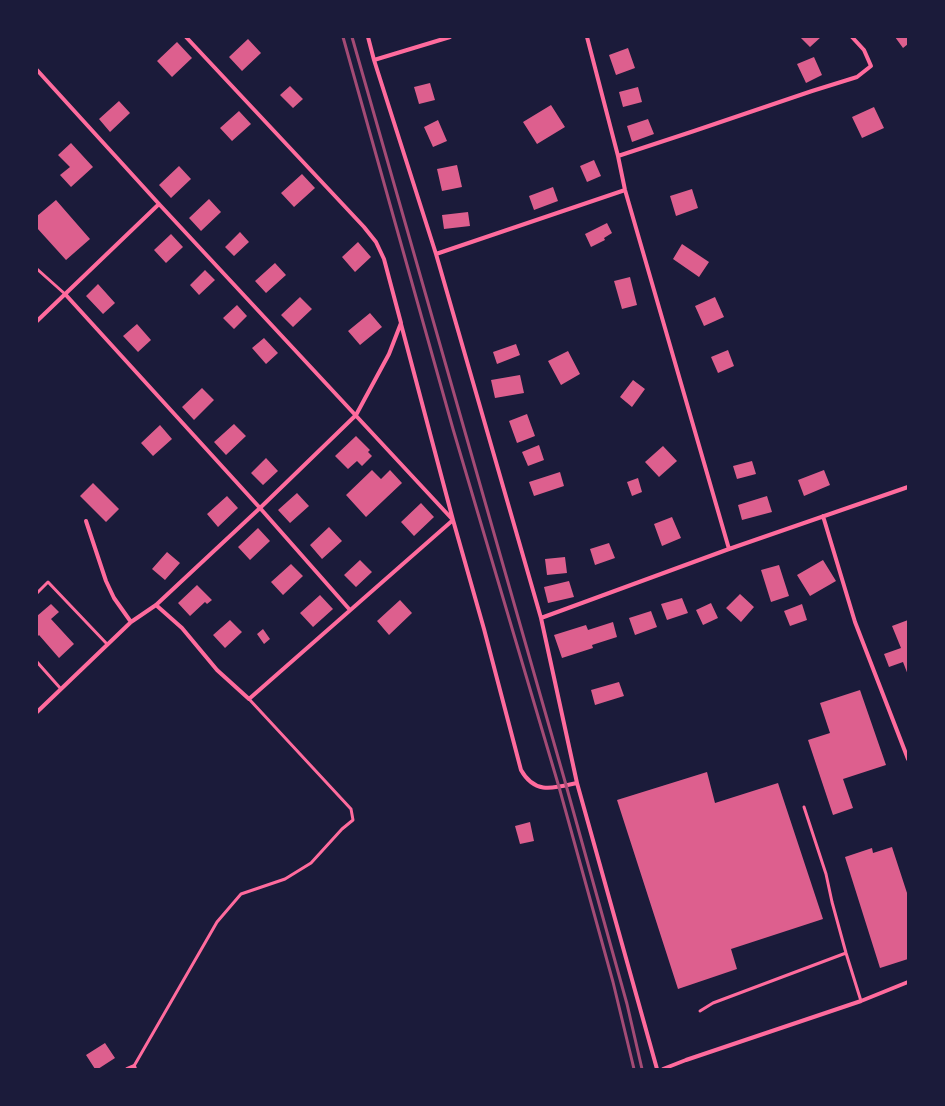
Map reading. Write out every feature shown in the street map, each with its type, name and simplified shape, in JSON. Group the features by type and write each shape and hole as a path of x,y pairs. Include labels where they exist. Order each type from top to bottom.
{"street":[{"path":"186,37 364,227 376,242 384,259 521,770 532,785 545,788 577,783"},
{"path":"368,37 436,254 540,618 577,783 657,1069"},
{"path":"374,60 450,37"},
{"path":"587,37 618,156 625,190 729,549"},
{"path":"618,156 857,77 872,66 864,50 852,37"},
{"path":"37,70 159,204 453,520"},
{"path":"436,254 625,190"},
{"path":"37,321 159,204"},
{"path":"65,294 260,508 350,610"},
{"path":"37,712 131,622 156,606 356,415 389,354 401,324"},
{"path":"540,618 729,549 908,487"},
{"path":"823,516 855,622 908,759"},
{"path":"156,606 182,628 217,670 249,699 453,520"},
{"path":"86,521 106,581 114,598 131,622"},
{"path":"663,1069 861,1001 908,982"},
{"path":"127,1069 134,1067"}],"lane":[{"path":"37,269 65,294"},
{"path":"37,593 48,582 107,644"},
{"path":"37,662 61,689"},
{"path":"134,1067 217,922 240,894 285,879 311,863 342,829 353,820 352,810 249,699"},
{"path":"804,807 826,874 846,953 861,1001"},
{"path":"700,1011 713,1003 846,953"}],"building":[{"path":"800,37 821,37 810,47"},
{"path":"895,37 908,37 908,44 903,48"},
{"path":"248,39 261,53 242,71 229,57"},
{"path":"177,42 192,58 172,77 157,61"},
{"path":"628,48 635,68 616,75 609,55"},
{"path":"814,57 822,75 806,83 797,64"},
{"path":"430,83 435,100 419,104 414,87"},
{"path":"290,86 303,99 293,108 280,95"},
{"path":"638,87 642,102 623,107 619,92"},
{"path":"119,101 130,113 110,132 99,119"},
{"path":"551,105 565,127 537,144 523,122"},
{"path":"874,107 884,128 862,138 852,117"},
{"path":"239,111 251,124 232,141 220,128"},
{"path":"648,119 654,134 632,142 627,126"},
{"path":"438,120 447,141 433,147 424,127"},
{"path":"71,143 93,167 71,187 60,175 70,167 58,155"},
{"path":"594,160 601,176 587,182 580,166"},
{"path":"457,165 462,187 442,191 437,169"},
{"path":"179,166 191,179 171,198 159,185"},
{"path":"302,174 315,188 294,207 281,193"},
{"path":"553,187 558,201 534,210 529,196"},
{"path":"692,189 698,208 676,216 670,196"},
{"path":"209,199 221,212 201,231 189,218"},
{"path":"56,200 90,239 66,260 37,228 37,216"},
{"path":"468,212 470,226 444,229 442,215"},
{"path":"607,223 612,233 604,238 605,240 591,247 585,234"},
{"path":"240,232 249,242 234,256 225,247"},
{"path":"171,234 183,247 166,263 154,250"},
{"path":"358,242 371,257 355,272 342,257"},
{"path":"682,244 709,262 699,277 673,259"},
{"path":"275,263 286,275 266,293 255,281"},
{"path":"205,270 215,280 199,295 190,285"},
{"path":"630,277 637,305 622,309 614,281"},
{"path":"98,284 115,303 103,314 86,296"},
{"path":"300,297 312,309 293,327 281,315"},
{"path":"715,297 724,317 704,326 695,306"},
{"path":"237,305 247,316 234,329 223,318"},
{"path":"370,313 382,327 360,345 348,331"},
{"path":"137,324 151,340 138,352 123,336"},
{"path":"264,338 278,353 266,364 252,348"},
{"path":"516,344 520,355 497,364 493,352"},
{"path":"728,350 734,366 718,373 711,357"},
{"path":"568,351 580,374 561,385 548,361"},
{"path":"520,375 524,393 495,398 491,380"},
{"path":"633,380 645,389 632,407 620,397"},
{"path":"202,388 214,400 194,420 182,407"},
{"path":"527,414 535,436 517,443 509,421"},
{"path":"234,424 246,436 226,455 214,442"},
{"path":"160,425 172,439 153,456 141,443"},
{"path":"356,436 370,450 368,452 372,456 362,466 357,461 348,469 335,456"},
{"path":"539,445 544,460 528,466 522,452"},
{"path":"663,446 677,461 659,477 645,462"},
{"path":"266,458 278,471 263,485 251,473"},
{"path":"752,461 756,474 737,479 733,466"},
{"path":"372,470 381,479 390,470 402,483 366,517 346,495"},
{"path":"824,470 830,485 804,496 798,480"},
{"path":"560,472 564,486 534,496 529,482"},
{"path":"638,478 642,492 632,496 627,482"},
{"path":"93,483 119,509 106,522 80,496"},
{"path":"297,493 309,506 290,523 278,510"},
{"path":"227,496 238,508 218,527 207,514"},
{"path":"767,496 772,512 742,520 738,505"},
{"path":"421,503 434,517 414,536 401,522"},
{"path":"672,517 681,538 662,546 654,524"},
{"path":"329,527 342,541 322,559 310,545"},
{"path":"258,528 270,541 250,560 238,547"},
{"path":"609,543 615,558 595,565 590,549"},
{"path":"167,552 180,563 165,580 152,569"},
{"path":"565,557 567,573 547,575 545,559"},
{"path":"360,560 372,572 356,587 344,575"},
{"path":"823,560 836,581 810,596 797,575"},
{"path":"291,564 303,576 283,595 271,582"},
{"path":"779,565 789,596 771,602 761,570"},
{"path":"569,581 574,597 548,603 544,587"},
{"path":"197,585 212,600 207,604 205,602 190,616 178,603"},
{"path":"740,594 754,607 741,622 726,608"},
{"path":"320,595 333,609 313,627 300,613"},
{"path":"682,598 688,613 667,620 661,604"},
{"path":"400,600 412,613 389,635 377,621"},
{"path":"711,603 718,618 703,625 696,610"},
{"path":"51,604 59,612 51,619 74,644 59,658 39,635 37,637 37,616"},
{"path":"802,604 807,620 790,626 784,611"},
{"path":"651,611 657,627 635,635 629,618"},
{"path":"230,620 242,632 225,648 213,635"},
{"path":"908,620 908,675 903,662 889,667 884,654 901,648 892,626"},
{"path":"613,622 617,637 592,645 593,648 562,658 554,635 586,625 588,630"},
{"path":"263,629 270,639 264,644 257,634"},
{"path":"619,682 624,696 595,705 591,690"},
{"path":"860,690 886,765 843,779 853,808 833,815 808,740 830,733 820,703"},
{"path":"707,772 715,803 778,783 823,919 731,949 737,969 678,989 617,800"},
{"path":"530,822 534,841 520,844 515,826"},
{"path":"892,847 908,896 908,959 880,968 845,857 872,848 873,853"},
{"path":"105,1043 115,1058 98,1069 95,1069 86,1055"}],"railway":[{"path":"343,37 453,429 559,787 613,982 634,1069"},
{"path":"352,37 566,785 627,1004 642,1069"}]}
